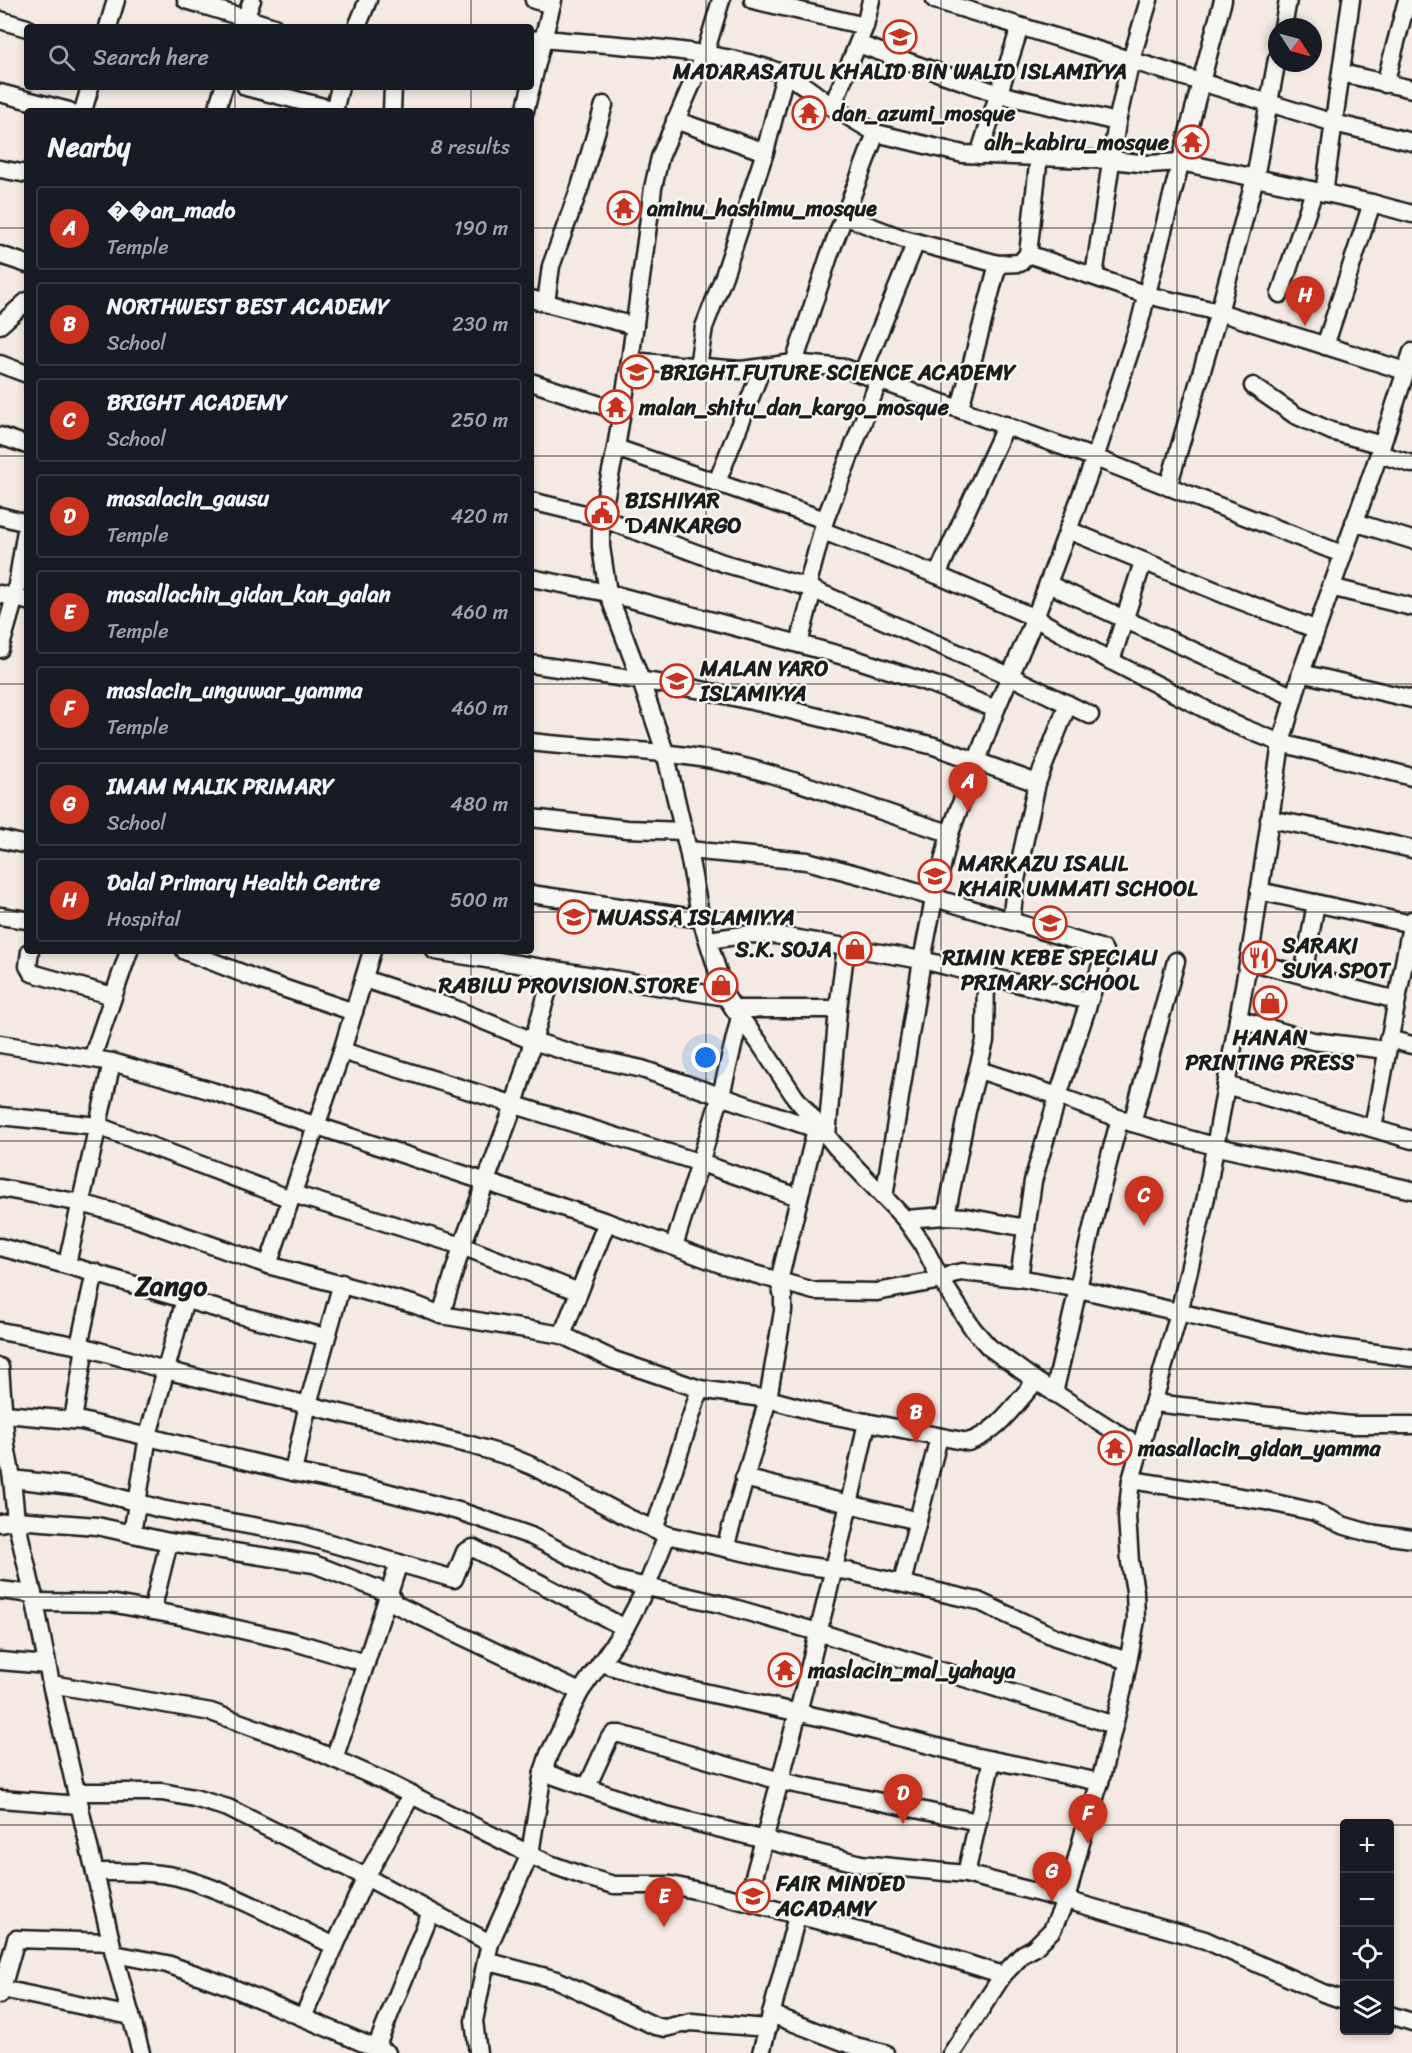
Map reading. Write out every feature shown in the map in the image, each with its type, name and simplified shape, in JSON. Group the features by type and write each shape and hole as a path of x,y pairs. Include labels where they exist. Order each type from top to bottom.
{"street":[{"path":"109,24 116,0"},
{"path":"186,0 244,22 252,0"},
{"path":"358,24 368,0"},
{"path":"534,0 552,3 537,39 534,63"},
{"path":"721,0 705,54 660,157 653,188 630,361 601,518 608,593 642,681 665,752 688,850 700,919 733,1007 820,1130 905,1219 922,1243 963,1315 988,1347 1036,1381 1139,1447"},
{"path":"753,0 865,26"},
{"path":"832,107 865,26 871,0"},
{"path":"935,0 1334,123 1412,142"},
{"path":"1094,276 1117,122 1131,60 1149,0"},
{"path":"885,1197 922,960 934,899 951,833 996,709 1035,618 1095,458 1140,321 1200,82 1224,0"},
{"path":"1285,18 1288,0"},
{"path":"1280,294 1319,192 1334,123 1351,0"},
{"path":"1385,84 1407,0"},
{"path":"0,20 24,27"},
{"path":"979,155 1020,27"},
{"path":"537,39 705,54 771,69 798,81 832,107 876,133 963,154 1039,156 1149,164 1181,162 1372,203 1412,214"},
{"path":"858,45 999,94 1117,122"},
{"path":"1168,487 1255,178 1275,72"},
{"path":"1341,73 1412,90"},
{"path":"698,366 710,306 724,276 765,152 785,75"},
{"path":"84,108 89,90"},
{"path":"217,108 223,90"},
{"path":"257,90 326,108"},
{"path":"335,108 339,90"},
{"path":"392,108 393,90"},
{"path":"526,108 530,90"},
{"path":"0,93 58,108"},
{"path":"604,105 586,166 539,301 635,326"},
{"path":"675,120 765,152"},
{"path":"794,363 829,256 876,133"},
{"path":"844,216 916,242 998,264 1014,264 1020,262 1028,254 1039,156"},
{"path":"0,169 24,173"},
{"path":"1326,345 1372,203"},
{"path":"862,374 916,242"},
{"path":"952,2053 1003,1975 1023,1954 1034,1948 1052,1930 1066,1900 1084,1831 1100,1782 1136,1620 1127,1516 1131,1480 1179,1313 1206,1197 1249,961 1281,743 1315,629 1380,450 1410,359 1326,345 1219,312 1147,296 1028,254"},
{"path":"0,255 24,263"},
{"path":"960,408 998,264"},
{"path":"0,324 24,304"},
{"path":"630,361 741,370 794,363 845,368 1095,458 1342,554"},
{"path":"0,364 24,373"},
{"path":"717,482 762,368"},
{"path":"799,644 824,525 879,380"},
{"path":"534,383 621,412"},
{"path":"1253,386 1295,415 1412,464"},
{"path":"937,575 1006,425"},
{"path":"0,436 24,444"},
{"path":"615,448 717,482 824,525 1035,618 1111,661 1236,726 1281,743 1412,777"},
{"path":"534,502 601,518 723,563 810,588 1010,676 1090,715"},
{"path":"0,516 24,522"},
{"path":"1354,522 1412,540"},
{"path":"1068,530 1143,562 1315,629"},
{"path":"0,649 14,597 24,540"},
{"path":"1111,661 1143,562"},
{"path":"534,579 608,593 855,659 935,685 996,709"},
{"path":"1048,584 1294,697"},
{"path":"1330,587 1412,607"},
{"path":"534,664 697,689 824,718 934,746 1037,783"},
{"path":"1301,673 1412,699"},
{"path":"1011,921 1016,880 1037,783 1068,704"},
{"path":"534,742 665,752 731,764 795,782 899,819 951,833"},
{"path":"534,818 627,829 684,831"},
{"path":"1269,819 1412,849"},
{"path":"0,839 24,844"},
{"path":"688,850 807,861 1103,949 1105,953 1033,1181 1019,1278"},
{"path":"1259,891 1412,922 1407,975 1396,1000 1373,1128"},
{"path":"534,894 700,919"},
{"path":"1303,975 1316,903"},
{"path":"0,916 24,920"},
{"path":"708,940 751,934 775,935 922,960 1089,1001"},
{"path":"725,1548 768,1399 783,1311 783,1296 779,1281 798,1197 820,1130 846,947"},
{"path":"30,954 28,966 32,973 113,996"},
{"path":"92,1058 128,954"},
{"path":"193,954 262,981 354,1012"},
{"path":"268,1264 342,1051 371,954"},
{"path":"462,954 554,970 733,1007 838,1009"},
{"path":"1054,1392 1102,1181 1126,1121 1176,961"},
{"path":"1249,961 1396,1000"},
{"path":"441,1315 462,1246 514,1105 554,970"},
{"path":"946,1216 967,1112 979,1070 986,1025 984,1009 986,976"},
{"path":"364,979 450,1008 533,1041 578,1055 642,1069 820,1130"},
{"path":"674,1246 721,1095 733,1007"},
{"path":"1238,1019 1312,1041 1412,1045"},
{"path":"0,1044 112,1062 212,1092 487,1181 723,1265 814,1291 877,1293 941,1280 962,1272 1019,1278 1079,1289 1325,1346 1412,1358"},
{"path":"342,1051 701,1162 798,1197"},
{"path":"67,1264 112,1062"},
{"path":"979,1070 1126,1121 1214,1146 1412,1190"},
{"path":"1226,1085 1412,1140"},
{"path":"0,1116 98,1126 292,1197 462,1246 579,1292"},
{"path":"0,1188 81,1203 131,1217 268,1264 416,1305 441,1315 562,1335 614,1360 700,1389 768,1399 819,1413 939,1437 968,1442 981,1438 998,1423 1036,1381"},
{"path":"905,1219 966,1217 1026,1228"},
{"path":"562,1335 607,1222"},
{"path":"0,1247 67,1264 270,1324 326,1336"},
{"path":"73,1420 82,1347 95,1272"},
{"path":"293,1472 308,1404 342,1284"},
{"path":"132,1534 148,1436 185,1299"},
{"path":"0,1331 82,1347 508,1456 660,1532 801,1565 902,1583 978,1601 1055,1637 1128,1661"},
{"path":"0,1368 5,1414 3,1445 12,1479 8,1522 34,1598 51,1684 95,1872 141,2053"},
{"path":"478,2053 474,2021 490,1943 530,1854 543,1772 549,1754 580,1692 625,1628 646,1588 700,1389"},
{"path":"1154,1403 1351,1425 1412,1425"},
{"path":"5,1414 73,1420 148,1436 293,1472 375,1489 462,1512 531,1536 617,1580 720,1604 818,1632 1114,1725"},
{"path":"747,1902 799,1713 867,1422"},
{"path":"902,1583 939,1437"},
{"path":"744,1478 918,1521"},
{"path":"12,1479 80,1487 161,1509 302,1535 454,1580 465,1552 473,1548 625,1628"},
{"path":"1131,1480 1266,1501 1315,1512 1342,1525 1369,1533 1412,1539"},
{"path":"8,1522 97,1526 169,1542 314,1564 390,1594 395,1604 580,1692"},
{"path":"152,1611 169,1542"},
{"path":"334,1759 399,1563"},
{"path":"0,1590 34,1598 110,1603 152,1611 291,1641 366,1663"},
{"path":"0,1661 47,1665"},
{"path":"602,1663 667,1684 837,1721 992,1760 1100,1782"},
{"path":"51,1684 211,1712 334,1759 412,1794 548,1863 614,1886 671,1885 747,1902 897,1941 1003,1975"},
{"path":"586,1787 609,1739 614,1734 780,1781 978,1822"},
{"path":"966,1874 992,1760"},
{"path":"543,1772 662,1814 861,1864 966,1874 1066,1900 1205,1940 1340,1999"},
{"path":"0,1799 78,1798 162,1792 194,1798 228,1808 366,1877 490,1943"},
{"path":"303,2016 366,1877 412,1794"},
{"path":"95,1872 146,1873 178,1877 229,1895 335,1946"},
{"path":"131,2016 1,1992 4,1960 14,1941 19,1938 113,1948 167,1964 226,1985 381,2050 431,1912"},
{"path":"761,2053 797,1916"},
{"path":"486,1961 557,1980 655,2026 665,2028 690,2022 770,2021 885,2053"},
{"path":"1394,2017 1412,2022"}],"place":[{"name":"MADARASATUL KHALID BIN WALID ISLAMIYYA","path":"900,37"},
{"name":"dan_azumi_mosque","path":"809,113"},
{"name":"alh_kabiru_mosque","path":"1192,142"},
{"name":"aminu_hashimu_mosque","path":"624,208"},
{"name":"Dalal Primary Health Centre","path":"1305,326"},
{"name":"BRIGHT FUTURE SCIENCE ACADEMY","path":"637,372"},
{"name":"malan_shitu_dan_kargo_mosque","path":"616,407"},
{"name":"BISHIYAR ƊANKARGO","path":"602,513"},
{"name":"MALAN YARO ISLAMIYYA","path":"677,681"},
{"name":"��an_mado","path":"968,812"},
{"name":"MARKAZU ISALIL KHAIR UMMATI SCHOOL","path":"935,876"},
{"name":"MUASSA ISLAMIYYA","path":"574,917"},
{"name":"RIMIN KEBE SPECIALI PRIMARY SCHOOL","path":"1050,923"},
{"name":"S.K. SOJA","path":"855,949"},
{"name":"SARAKI SUYA SPOT","path":"1259,958"},
{"name":"RABILU PROVISION STORE","path":"721,985"},
{"name":"HANAN PRINTING PRESS","path":"1270,1003"},
{"name":"BRIGHT ACADEMY","path":"1144,1226"},
{"name":"NORTHWEST BEST ACADEMY","path":"916,1443"},
{"name":"masallacin_gidan_yamma","path":"1115,1448"},
{"name":"maslacin_mal_yahaya","path":"785,1670"},
{"name":"masalacin_gausu","path":"903,1824"},
{"name":"maslacin_unguwar_yamma","path":"1088,1844"},
{"name":"FAIR MINDED ACADAMY","path":"753,1896"},
{"name":"IMAM MALIK PRIMARY","path":"1052,1902"},
{"name":"masallachin_gidan_kan_galan","path":"664,1927"}],"district":[{"name":"Zango","path":"171,1285"}]}
